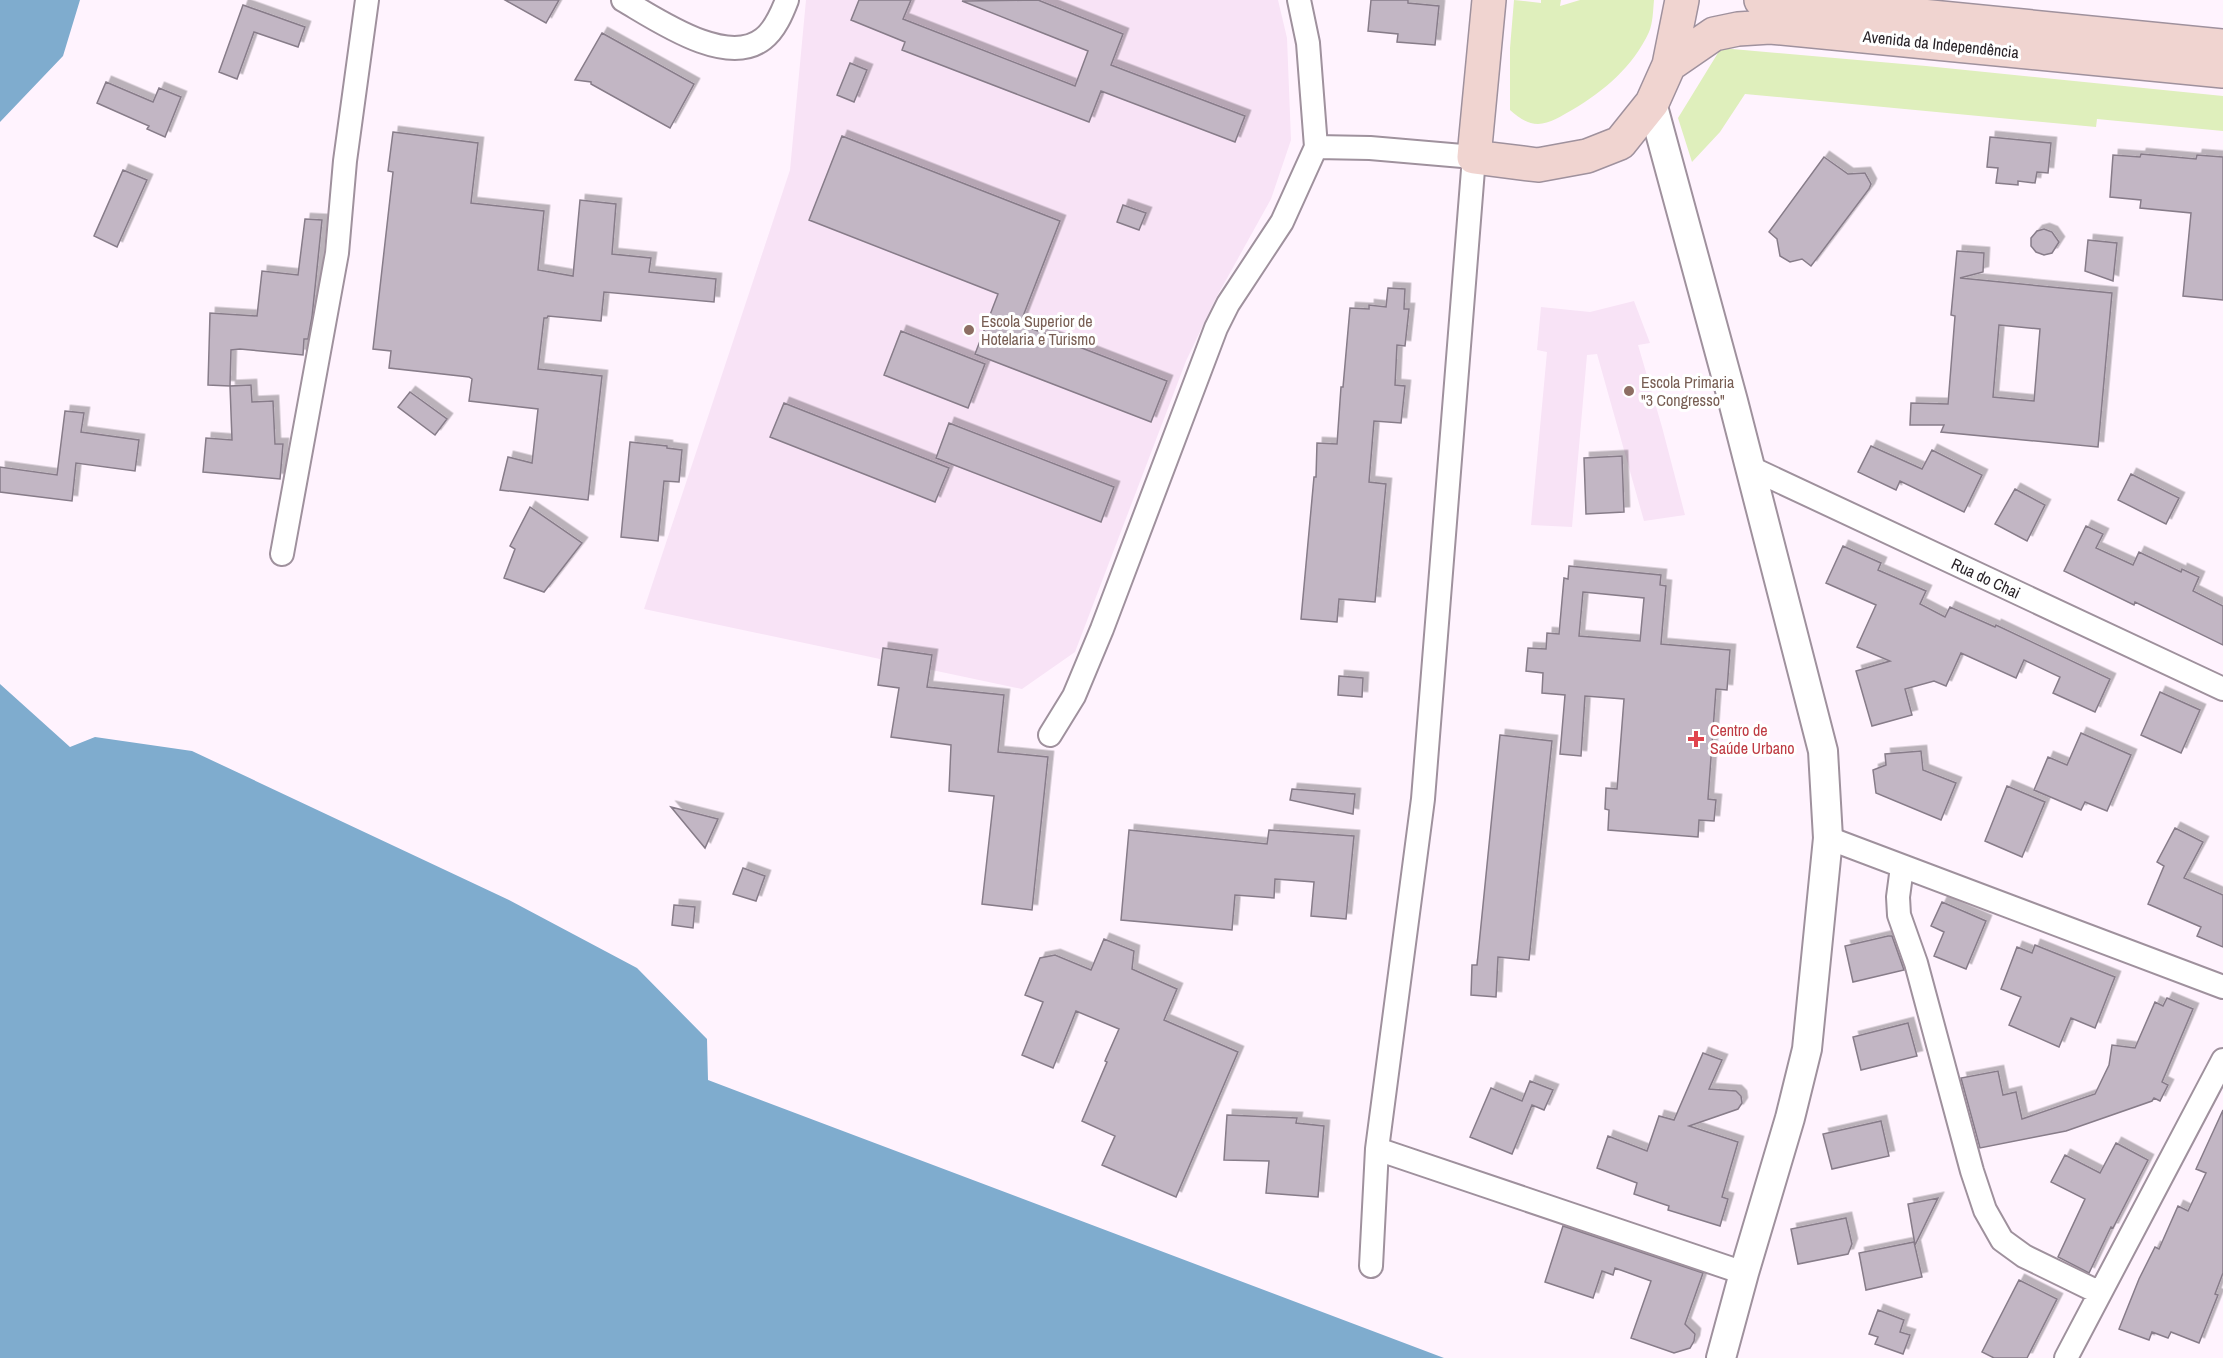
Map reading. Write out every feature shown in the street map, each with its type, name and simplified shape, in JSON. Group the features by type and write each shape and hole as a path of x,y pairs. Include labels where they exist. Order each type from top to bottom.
{"main road":[{"path":"1489,0 1474,157 1538,165 1587,156 1620,143 1652,103 1669,65 1682,0"},
{"name":"Avenida da Independência","path":"1761,0 2223,46"},
{"name":"Avenida da Independência","path":"1669,65 1714,34 1738,29 1770,27 2223,71"}],"street":[{"path":"282,554 337,253 345,161 368,0"},
{"path":"623,0 670,28 709,44 741,48 763,39 780,18 787,0"},
{"path":"1050,735 1074,696 1102,629 1216,328 1228,304 1282,222 1316,147 1308,44 1299,0"},
{"path":"1652,103 1823,751 1828,838 1807,1049 1790,1118 1721,1358"},
{"path":"1316,147 1370,148 1474,157 1423,799 1377,1149 1371,1266"},
{"name":"Rua do Chai","path":"1749,467 2223,689"},
{"path":"1828,838 2223,987"},
{"path":"1902,867 1898,897 1899,915 1916,963 1972,1171 1985,1210 2002,1240 2024,1256 2100,1293"},
{"path":"2067,1358 2223,1060"},
{"path":"1377,1149 1744,1273"}],"shaded area":[{"name":"Escola Superior de Hotelaria e Turismo","path":"806,0 1278,0 1287,38 1291,140 1271,199 1216,298 1186,361 1075,652 1022,689 644,609 790,170"},
{"name":"Escola Primaria \"3 Congresso\"","path":"1634,301 1650,343 1638,345 1685,515 1644,521 1597,354 1587,355 1572,527 1531,525 1547,352 1537,350 1541,307 1590,312"}],"green space":[{"path":"1514,0 1541,3 1541,0 1561,0 1560,6 1580,0 1654,0 1649,32 1626,67 1584,103 1547,123 1534,124 1519,118 1510,110 1510,48"},
{"path":"1721,48 2223,96 2223,131 2097,119 2096,127 1745,94 1720,132 1692,162 1678,118"}],"water":[{"path":"0,0 80,0 63,56 0,122"},
{"path":"0,684 70,747 95,737 192,751 509,900 637,968 707,1039 708,1080 1444,1358 0,1358"}],"building":[{"path":"505,0 559,0 546,23"},
{"path":"859,0 911,0 903,19 1075,86 1088,51 962,1 1038,0 1123,34 1111,65 1245,116 1235,142 1101,91 1089,122 902,50 905,42 851,20"},
{"path":"1371,0 1408,0 1408,3 1439,6 1435,45 1397,42 1398,34 1368,31"},
{"path":"243,5 305,27 298,47 254,32 237,79 219,72"},
{"path":"602,33 694,84 670,128 591,82 575,80"},
{"path":"850,63 867,70 854,102 837,95"},
{"path":"106,82 153,102 159,88 181,97 165,137 147,129 149,126 97,103"},
{"path":"393,132 478,143 471,203 544,211 538,270 573,276 580,200 616,204 612,254 651,258 649,272 716,279 714,302 604,292 601,321 548,316 544,318 538,369 602,376 588,500 500,490 508,457 532,463 538,409 469,401 472,379 469,377 389,368 391,351 373,349 393,172 388,171"},
{"path":"842,136 1060,221 1020,324 1167,381 1151,422 975,354 998,294 809,220"},
{"path":"1990,137 2051,143 2048,173 2037,172 2035,183 2018,181 2018,185 1996,183 1998,168 1987,167"},
{"path":"2141,154 2196,159 2197,155 2223,157 2223,300 2183,296 2191,213 2140,208 2141,200 2110,197 2113,155 2140,157"},
{"path":"1824,157 1848,174 1865,173 1871,184 1811,266 1802,259 1790,262 1780,256 1777,239 1769,232"},
{"path":"123,170 147,180 117,247 94,236"},
{"path":"1123,205 1146,213 1139,230 1117,222"},
{"path":"305,219 322,220 312,317 308,339 304,339 303,355 231,350 230,386 208,385 210,313 257,316 262,271 298,275"},
{"path":"2044,229 2052,232 2059,242 2052,253 2044,255 2036,252 2031,246 2031,238 2037,231"},
{"path":"2088,240 2117,243 2113,281 2085,271"},
{"path":"1957,251 1984,253 1983,272 1960,278 2112,293 2098,447 1941,432 1944,425 1910,425 1911,403 1948,404 1955,316 1951,315","holes":["1999,325 2040,329 2034,401 1993,397"]},
{"path":"1388,288 1405,289 1404,309 1409,309 1405,346 1397,345 1395,385 1405,386 1401,423 1374,421 1369,482 1386,484 1375,602 1339,599 1337,622 1301,619 1314,477 1316,477 1317,443 1337,444 1350,308 1369,309 1369,305 1386,307"},
{"path":"901,331 985,364 968,408 884,375"},
{"path":"251,385 252,402 273,401 275,444 283,444 280,479 203,472 206,438 232,440 230,386"},
{"path":"410,392 447,419 435,435 398,407"},
{"path":"784,403 949,468 935,502 770,437"},
{"path":"65,411 84,413 81,432 139,440 135,471 76,463 72,501 0,492 0,467 57,475"},
{"path":"949,423 1114,487 1101,522 936,458"},
{"path":"630,442 682,450 679,482 664,481 658,541 621,537"},
{"path":"1871,446 1922,469 1932,450 1982,475 1964,512 1900,481 1896,490 1858,472"},
{"path":"1622,456 1624,512 1586,514 1584,458"},
{"path":"2131,474 2179,498 2166,524 2118,500"},
{"path":"2015,489 2045,505 2027,541 1995,524"},
{"path":"530,507 582,543 544,592 504,578 515,549 510,546"},
{"path":"2086,526 2103,534 2096,548 2133,565 2139,552 2181,572 2182,569 2199,577 2193,591 2223,606 2223,645 2135,602 2134,605 2064,571"},
{"path":"1843,546 1881,563 1878,570 1926,591 1920,604 1945,617 1950,607 1995,627 1996,625 2110,679 2095,712 2053,693 2060,677 2024,660 2016,678 1961,653 1946,686 1934,681 1905,689 1912,715 1872,726 1856,671 1890,661 1857,647 1876,605 1826,583"},
{"name":"Centro de Saúde Urbano","path":"1569,566 1661,575 1660,585 1666,586 1661,644 1730,650 1727,690 1716,689 1708,799 1716,800 1714,821 1699,820 1698,837 1608,830 1609,810 1605,809 1606,788 1617,789 1624,699 1585,696 1581,756 1560,754 1565,695 1542,693 1543,673 1526,671 1528,648 1546,649 1547,633 1559,634 1564,578 1568,579","holes":["1583,592 1644,598 1640,641 1579,636"]},
{"path":"883,648 932,655 927,687 1004,695 998,752 1048,757 1032,910 982,904 994,796 949,791 951,745 891,737 899,688 878,685"},
{"path":"1339,676 1363,678 1362,697 1338,695"},
{"path":"2160,692 2200,710 2181,753 2141,735"},
{"path":"2081,733 2131,755 2107,811 2085,802 2081,810 2034,790 2048,757 2067,765"},
{"path":"1500,735 1552,741 1529,960 1498,957 1496,997 1471,995 1472,965 1477,965"},
{"path":"1921,751 1923,770 1956,783 1941,820 1876,793 1873,770 1886,765 1885,754"},
{"path":"2007,786 2045,802 2022,857 1985,841"},
{"path":"1292,789 1355,794 1353,814 1290,800"},
{"path":"671,807 718,819 705,848"},
{"path":"2175,828 2203,842 2184,878 2223,895 2223,947 2197,936 2201,927 2148,904 2164,866 2157,862"},
{"path":"1129,830 1267,844 1269,830 1354,836 1346,919 1311,916 1314,882 1275,879 1274,898 1235,895 1232,930 1121,920"},
{"path":"743,868 765,876 756,901 733,894"},
{"path":"1942,902 1986,921 1966,969 1934,956 1944,932 1931,926"},
{"path":"674,905 695,907 693,928 672,925"},
{"path":"1892,936 1904,970 1853,982 1845,946"},
{"path":"1104,939 1134,951 1132,969 1177,989 1164,1020 1238,1052 1176,1197 1102,1165 1115,1136 1082,1121 1119,1029 1076,1011 1053,1068 1022,1055 1043,1002 1025,995 1040,958 1055,955 1091,970"},
{"path":"2035,945 2115,977 2095,1028 2071,1018 2059,1047 2009,1025 2021,997 2001,989 2017,947 2032,953"},
{"path":"2167,998 2193,1009 2162,1082 2168,1085 2160,1101 2154,1098 2152,1101 2066,1131 1980,1148 1961,1078 1998,1071 2003,1095 2016,1092 2022,1119 2095,1094 2109,1065 2112,1045 2135,1048 2155,1002 2163,1006"},
{"path":"1908,1023 1917,1056 1861,1070 1853,1037"},
{"path":"1703,1053 1722,1060 1709,1089 1736,1091 1741,1096 1742,1103 1738,1109 1689,1126 1738,1142 1722,1197 1728,1199 1720,1226 1668,1210 1669,1206 1634,1194 1637,1183 1597,1168 1608,1136 1647,1151 1659,1116 1674,1120"},
{"path":"1530,1081 1553,1090 1544,1110 1532,1105 1512,1154 1470,1137 1491,1088 1522,1101"},
{"path":"2223,1110 2223,1273 2215,1294 2218,1295 2199,1343 2171,1332 2168,1338 2152,1332 2149,1340 2119,1329 2139,1279 2155,1247 2159,1249 2178,1206 2188,1211 2206,1173 2196,1169"},
{"path":"1227,1115 1297,1118 1296,1123 1324,1126 1318,1197 1266,1193 1269,1161 1224,1160"},
{"path":"1881,1121 1889,1156 1832,1169 1823,1134"},
{"path":"2116,1143 2148,1160 2089,1273 2058,1257 2085,1199 2051,1182 2065,1155 2100,1173"},
{"path":"1938,1198 1915,1245 1908,1204"},
{"path":"1846,1218 1852,1244 1848,1254 1798,1264 1791,1229"},
{"path":"1563,1226 1703,1273 1685,1324 1695,1334 1690,1348 1674,1353 1631,1338 1651,1281 1615,1268 1613,1275 1602,1271 1593,1298 1545,1282"},
{"path":"1914,1242 1922,1277 1866,1290 1859,1253"},
{"path":"2019,1280 2057,1299 2027,1358 1994,1358 1982,1352"},
{"path":"1878,1310 1904,1320 1900,1332 1910,1335 1903,1354 1875,1344 1878,1337 1869,1334"}],"place":[{"name":"Escola Superior de Hotelaria e Turismo","path":"969,330"},
{"name":"Escola Primaria \"3 Congresso\"","path":"1629,391"},
{"name":"Centro de Saúde Urbano","path":"1696,739"}]}
